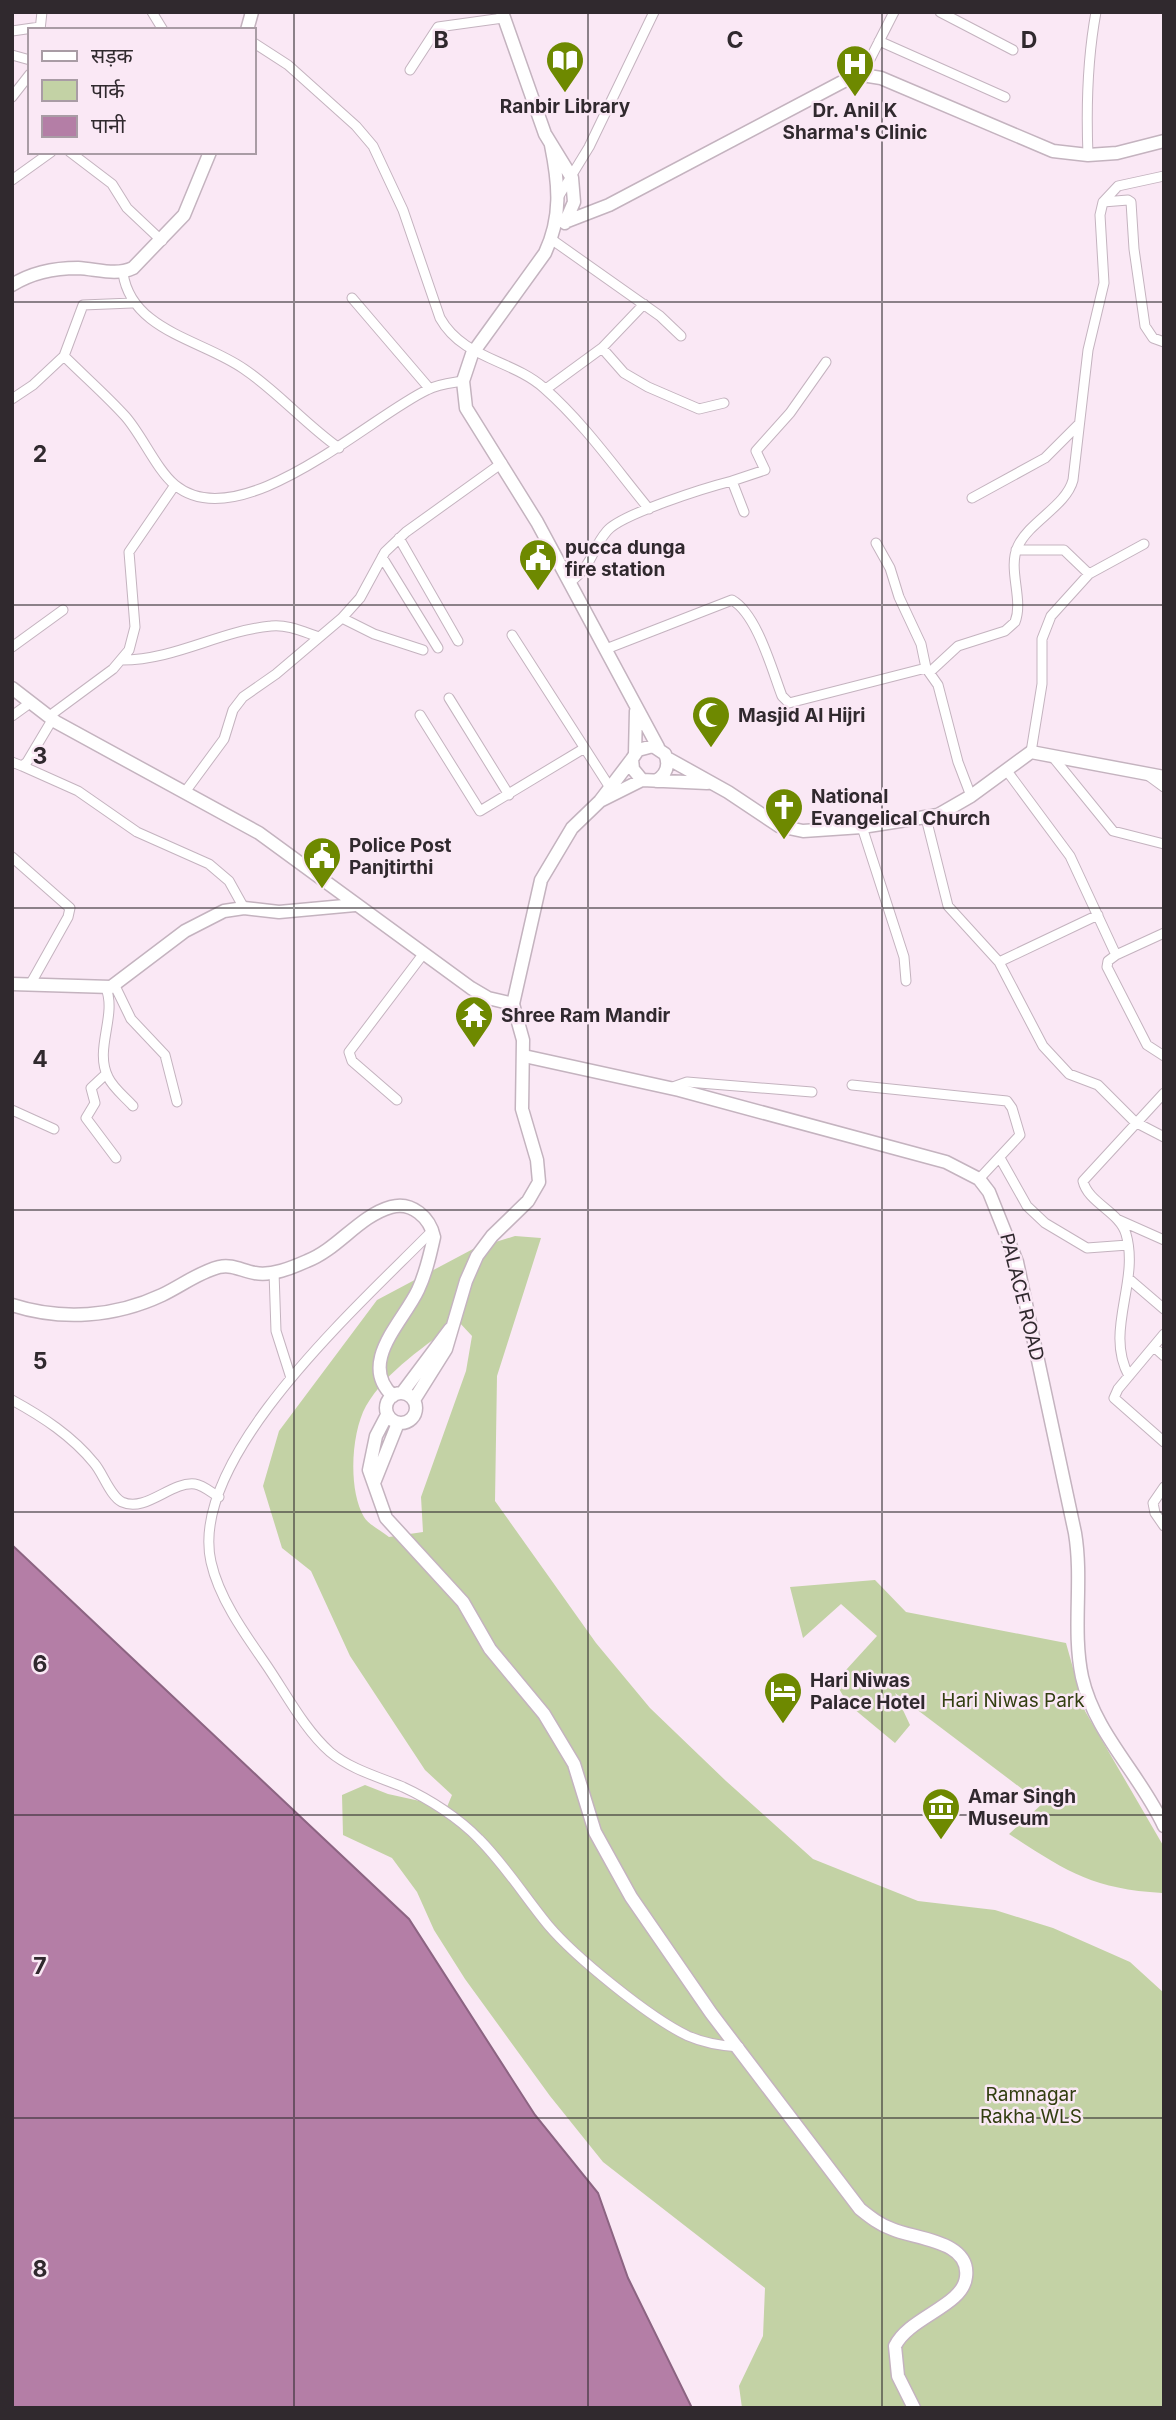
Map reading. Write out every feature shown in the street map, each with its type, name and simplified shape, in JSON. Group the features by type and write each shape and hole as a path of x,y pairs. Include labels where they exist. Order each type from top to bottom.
{"main road":[{"path":"503,15 551,145 559,197 552,236"},
{"path":"565,222 609,205 844,81 862,75 881,78 1053,151 1088,155 1117,153 1164,141"},
{"path":"551,145 572,178 574,202 565,222 552,236 478,349 463,381 463,401 502,463 606,649 657,747 667,758 788,829 862,827 926,818 949,810 1031,752 1164,778"},
{"path":"12,285 32,275 50,271 76,268 123,273 133,268 162,241 184,215 209,154"},
{"path":"472,416 470,382 478,349"},
{"path":"12,688 50,718 259,833 471,988 488,998 513,1004"},
{"path":"636,710 633,769 649,780 710,783"},
{"path":"387,1415 398,1423 405,1423 415,1414 414,1400 446,1349 466,1282 477,1256 492,1236 528,1200 539,1182 537,1160 522,1109 524,1056 513,1004 541,880 572,828 600,801 634,756 647,746 657,747"},
{"path":"600,801 664,774 667,758"},
{"path":"12,984 111,987 185,931 223,911 244,908 279,912 355,905"},
{"name":"PALACE ROAD","path":"524,1056 670,1088 946,1162 979,1179 999,1210 1017,1262 1072,1520 1079,1558 1078,1635 1083,1679 1104,1732 1164,1826"},
{"path":"12,1305 57,1315 116,1312 147,1302 223,1266 258,1273 274,1272 328,1251 376,1215 392,1207 403,1206 418,1212 433,1230 432,1252 418,1291 378,1360 383,1386 414,1400"},
{"path":"454,1323 387,1404 387,1415 376,1436 370,1460 374,1483 386,1518 463,1602 490,1650 552,1725 574,1763 595,1832 631,1897 711,2013 860,2209 888,2228 948,2247 965,2263 966,2278 959,2293 912,2326 895,2346 898,2376 914,2408"},
{"path":"374,1483 398,1423"}],"street":[{"path":"152,12 162,28"},
{"path":"559,197 572,178 654,12"},
{"path":"862,75 894,12"},
{"path":"940,12 1013,50"},
{"path":"1088,155 1088,57 1096,12"},
{"path":"410,70 438,27 503,15"},
{"path":"879,41 1005,97"},
{"path":"256,44 288,65 356,126 373,146 403,210 440,318 456,339 546,389 602,451 649,509"},
{"path":"12,97 28,77"},
{"path":"12,180 48,154"},
{"path":"73,154 108,180 127,208 162,241"},
{"path":"606,649 732,600 743,611 761,640 782,696 789,703 928,670 958,646 1005,631 1015,622 1016,550 1028,531 1072,485 1088,350 1104,283 1100,215 1103,202 1118,186 1164,176"},
{"path":"1103,202 1131,202 1144,326 1153,338 1164,342"},
{"path":"552,236 681,336"},
{"path":"123,273 132,303 185,341 242,367 339,448"},
{"path":"352,298 429,388"},
{"path":"12,399 33,385 64,356 83,305 132,303"},
{"path":"546,389 602,348 643,304"},
{"path":"602,348 630,378 648,387 699,409 724,403"},
{"path":"64,356 125,416 175,485 204,497 232,496 274,483 339,448 429,388 463,381"},
{"path":"569,583 589,566 611,528 649,509 765,470 756,451 790,413 826,362"},
{"path":"972,498 1045,458 1077,425"},
{"path":"184,792 224,739 236,704 342,618 360,598 382,557 399,538 502,463"},
{"path":"732,481 744,512"},
{"path":"22,766 50,718 122,660 135,627 129,552 175,485"},
{"path":"399,538 458,641"},
{"path":"876,543 892,572 899,597 921,644 928,670 939,685 958,762 971,796"},
{"path":"1031,752 1042,684 1044,633 1057,608 1089,574 1144,544"},
{"path":"1016,550 1064,550 1089,574"},
{"path":"382,557 438,648"},
{"path":"12,647 63,610"},
{"path":"342,618 374,634 423,650"},
{"path":"122,660 155,659 210,639 272,625 319,637"},
{"path":"512,635 609,786"},
{"path":"449,698 509,795"},
{"path":"12,716 30,703"},
{"path":"421,715 477,809 484,811 583,749"},
{"path":"1052,756 1114,831 1164,844"},
{"path":"12,762 78,791 137,832 209,864 229,881 244,908"},
{"path":"1007,771 1070,856 1116,955"},
{"path":"1149,776 1164,787"},
{"path":"926,818 948,906 999,962 1043,1046 1069,1074 1103,1089 1135,1122 1164,1136"},
{"path":"862,827 904,957 906,981"},
{"path":"12,857 69,908 68,917 30,983"},
{"path":"999,962 1098,915"},
{"path":"1164,933 1116,955 1108,961 1107,967 1147,1045 1164,1056"},
{"path":"397,1100 352,1061 349,1052 425,953"},
{"path":"111,987 104,1042 106,1074 134,1106"},
{"path":"111,987 131,1019 165,1055 177,1102"},
{"path":"106,1074 90,1088 95,1103 86,1118 117,1158"},
{"path":"670,1088 687,1082 812,1092"},
{"path":"852,1085 1007,1101 1012,1108 1020,1135 979,1179"},
{"path":"1129,1376 1122,1360 1119,1342 1129,1279 1128,1245 1124,1228 1088,1191 1083,1181 1164,1093"},
{"path":"12,1110 54,1129"},
{"path":"1000,1158 1027,1206 1045,1223 1087,1248 1128,1245"},
{"path":"1117,1219 1164,1240"},
{"path":"433,1230 291,1378 235,1455 219,1497 209,1545 217,1581 247,1638 331,1753 407,1789 455,1818 479,1838 550,1927 575,1951 668,2024 698,2040 739,2047"},
{"path":"274,1272 276,1331 291,1378"},
{"path":"1129,1279 1164,1309"},
{"path":"1164,1334 1114,1398 1164,1441"},
{"path":"1154,1347 1164,1356"},
{"path":"12,1400 37,1413 84,1451 101,1471 115,1497 123,1503 135,1504 183,1485 195,1484 219,1497"},
{"path":"1164,1487 1153,1503 1155,1513 1164,1527"}],"green space":[{"name":"Ramnagar Rakha WLS","path":"515,1236 541,1238 497,1376 495,1501 596,1643 650,1708 813,1859 918,1901 995,1910 1053,1928 1130,1962 1164,1993 1164,2408 742,2408 739,2386 763,2336 765,2288 603,2162 550,2096 465,1979 434,1930 417,1892 392,1858 343,1835 342,1795 365,1785 388,1794 447,1807 452,1795 425,1770 350,1656 311,1571 282,1548 263,1486 279,1431 377,1300 473,1249","holes":["458,1321 472,1336 466,1371 421,1497 423,1532 389,1537 364,1517 355,1492 353,1462 361,1417 375,1393 396,1370"]},
{"name":"Hari Niwas Park","path":"875,1580 906,1612 1066,1643 1085,1711 1164,1847 1162,1893 1117,1887 1081,1876 1009,1834 1042,1804 895,1693 910,1725 895,1743 848,1704 835,1682 877,1636 841,1604 803,1638 790,1587"}],"water":[{"path":"12,1545 409,1919 535,2115 598,2193 628,2278 692,2408 12,2408"}],"place":[{"name":"Ranbir Library","path":"565,94"},
{"name":"Dr. Anil K Sharma's Clinic","path":"855,98"},
{"name":"pucca dunga fire station","path":"538,592"},
{"name":"Masjid Al Hijri","path":"711,749"},
{"name":"National Evangelical Church","path":"784,841"},
{"name":"Police Post Panjtirthi","path":"322,890"},
{"name":"Shree Ram Mandir","path":"474,1049"},
{"name":"Hari Niwas Palace Hotel","path":"783,1725"},
{"name":"Amar Singh Museum","path":"941,1841"}]}
